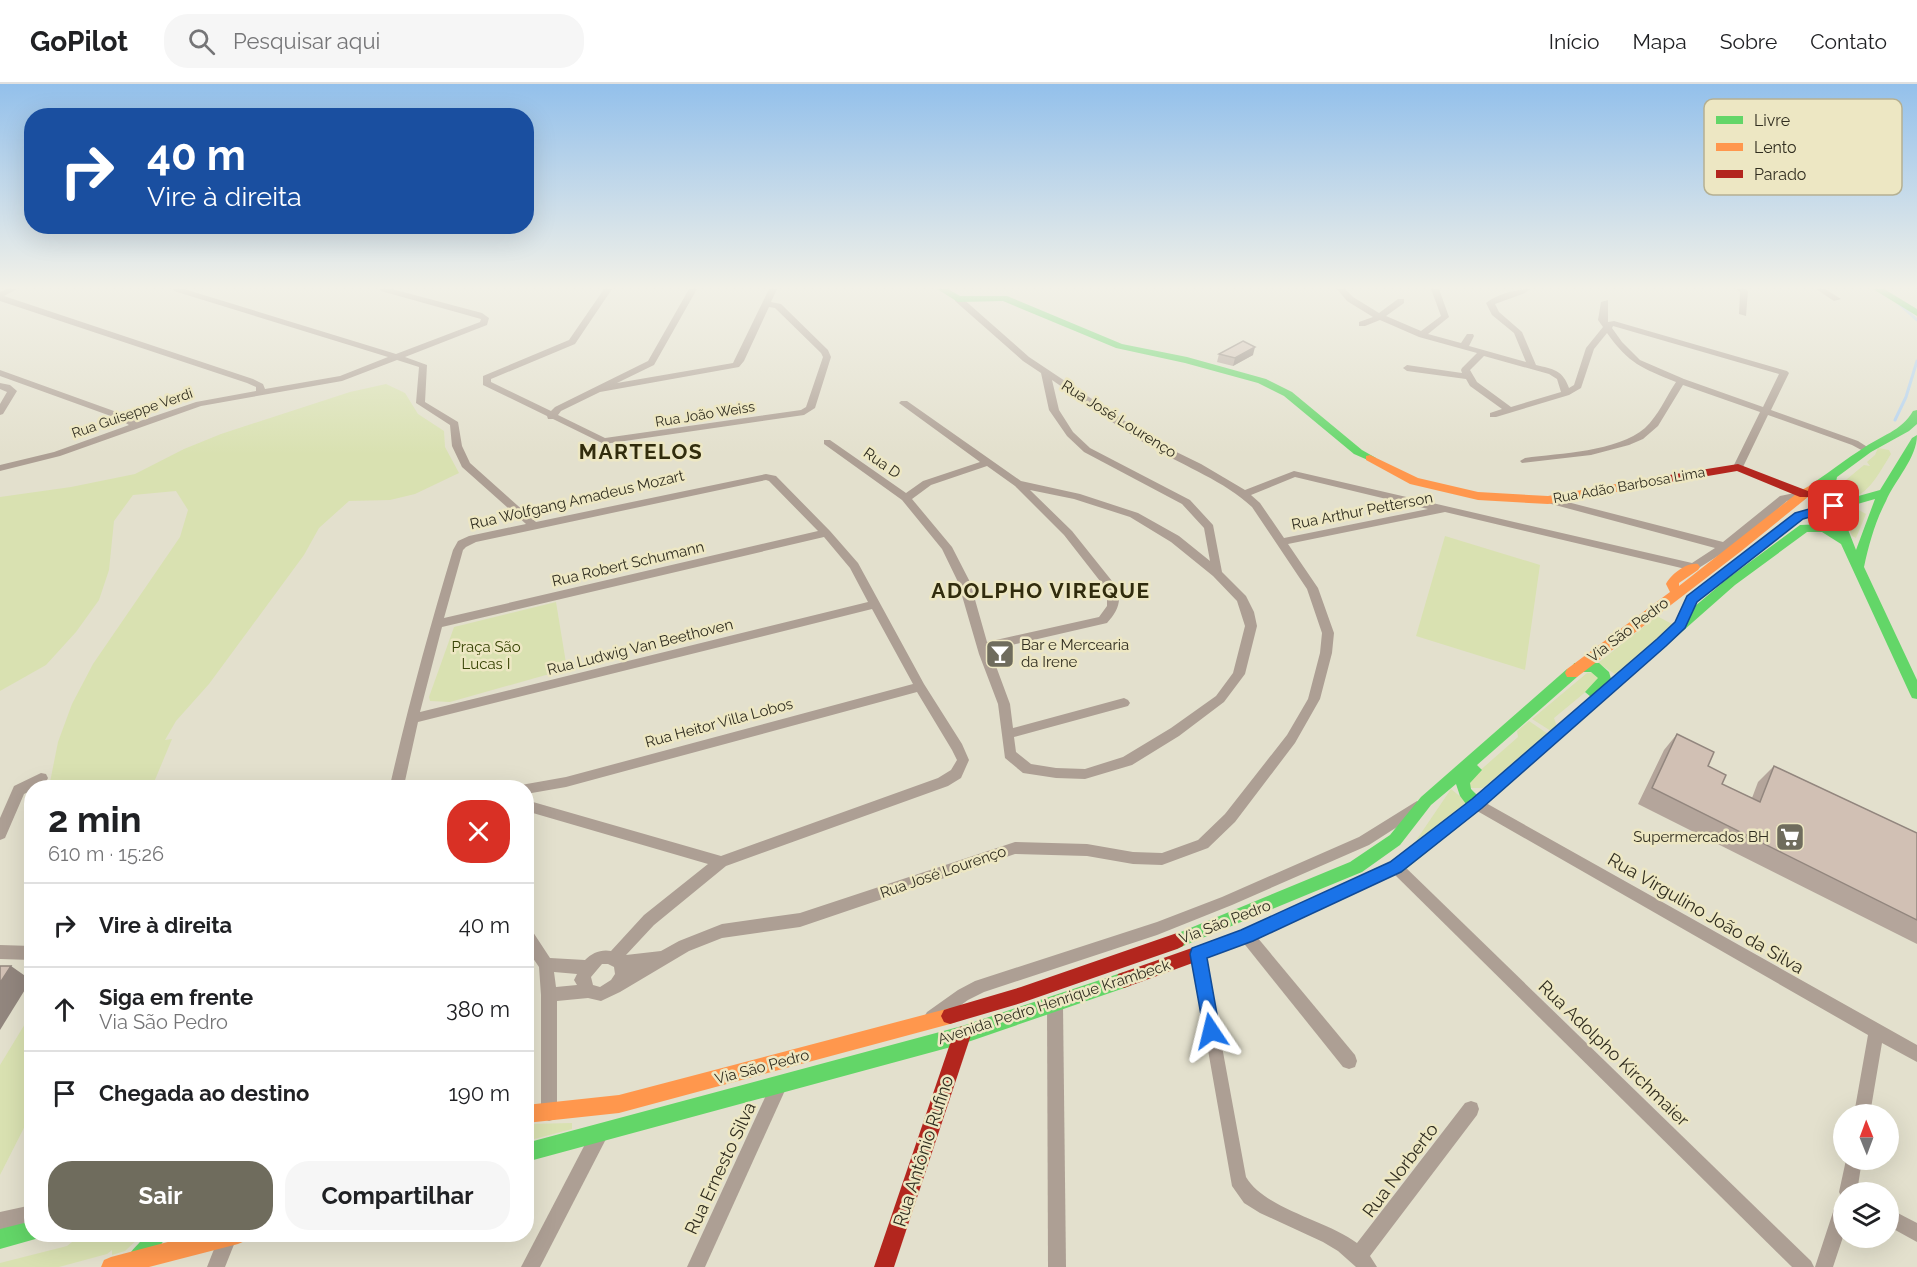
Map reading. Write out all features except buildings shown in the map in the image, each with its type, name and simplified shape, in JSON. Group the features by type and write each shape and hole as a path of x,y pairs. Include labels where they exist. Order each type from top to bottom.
{"main road":[{"name":"Rua Adão Barbosa Lima","path":"1115,344 1187,360 1262,381 1288,394 1358,452 1414,481 1478,496 1548,500 1738,467"},
{"path":"1738,467 1804,494 1832,477 1871,447 1905,429 1914,421 1917,413"},
{"path":"1858,568 1860,544 1886,488 1917,438"},
{"path":"1871,447 1887,446 1896,452 1888,470 1886,488"},
{"path":"1832,477 1828,492 1846,542 1917,694"},
{"name":"Via São Pedro","path":"1681,625 1691,600 1799,516 1851,503 1886,488"},
{"name":"Via São Pedro","path":"534,1114 619,1104 925,1023 1021,995 1189,937 1356,867 1395,840 1425,801 1579,667 1736,549 1804,494"},
{"name":"Avenida Pedro Henrique Krambeck","path":"534,1151 962,1035 1055,1005 1247,936 1396,867 1477,804 1731,582 1804,528 1824,528 1846,542"},
{"path":"1677,593 1672,584 1674,580 1694,567"},
{"path":"1564,727 1562,721 1564,717 1605,680 1602,672 1594,667 1579,667"},
{"path":"1477,804 1463,791 1462,781 1511,736 1509,728"},
{"name":"Rua Antônio Rufino","path":"884,1267 962,1035"},
{"path":"0,1239 24,1233"},
{"path":"137,1260 152,1242"},
{"path":"111,1267 208,1242"}],"street":[{"path":"142,344 250,381 260,386 261,394"},
{"path":"356,344 423,365 426,376 419,393 421,403 455,424 457,446 466,465 533,525"},
{"name":"Rua Guiseppe Verdi","path":"0,468 57,454 135,424 199,404 342,378 431,344"},
{"name":"Rua João Weiss","path":"567,344 486,378 486,383 598,440 610,441 807,411 827,357 817,344"},
{"path":"623,381 651,363 662,344"},
{"path":"551,417 558,408 594,390 623,381 652,380 736,365 748,344"},
{"name":"Rua José Lourenço","path":"615,987 684,946 722,931 800,920 1015,848 1087,850 1133,858 1162,859 1203,844 1230,818 1291,739 1314,699 1326,653 1328,633 1312,588 1256,505 1244,494 1197,466 1155,445 1026,359 1009,344"},
{"path":"1451,344 1532,364 1552,372 1561,378 1566,393"},
{"path":"1463,348 1465,344"},
{"path":"1523,344 1532,364"},
{"path":"1493,415 1566,393 1578,386 1593,344"},
{"path":"1619,344 1637,362 1681,381 1871,447"},
{"path":"1679,344 1784,373 1738,467"},
{"path":"1482,353 1466,370 1469,377 1473,384 1509,410"},
{"path":"651,363 652,380"},
{"path":"1407,368 1469,377"},
{"path":"1045,371 1054,410 1070,434 1087,450 1186,502 1209,527 1217,573"},
{"path":"0,373 122,417 135,424"},
{"path":"1525,461 1615,447 1636,438 1650,430 1681,381"},
{"path":"0,412 12,392 30,384"},
{"path":"0,386 7,387 12,392"},
{"path":"904,403 1018,484 1068,532 1112,589 1115,599 1113,610 1103,620 983,647"},
{"name":"Rua D","path":"827,442 906,498 927,483 987,463"},
{"path":"1244,494 1294,474 1445,509"},
{"name":"Rua Wolfgang Amadeus Mozart","path":"398,780 436,624 458,550 462,544 473,539 533,525 766,477 772,478 826,533 854,566 963,760 956,774 943,782 721,862 649,920 618,960"},
{"path":"906,498 947,547 964,582 983,647 1004,704 1010,754 1028,769 1056,773 1085,774 1127,761 1175,732 1220,699 1239,674 1251,626 1248,612 1242,599 1217,573 1175,539 1134,515 1076,496 1018,484"},
{"path":"1694,567 1736,539 1784,498 1804,494"},
{"path":"1548,500 1723,546"},
{"name":"Rua Arthur Petterson","path":"1282,542 1445,509 1694,567"},
{"name":"Rua Robert Schumann","path":"436,624 826,533"},
{"name":"Rua Ludwig Van Beethoven","path":"412,719 874,604"},
{"name":"Rua Heitor Villa Lobos","path":"534,788 566,782 920,687"},
{"path":"1008,734 1124,703"},
{"path":"36,780 41,777"},
{"path":"0,834 19,790 24,787"},
{"name":"Avenida Pedro Henrique Krambeck","path":"925,1023 951,1003 980,986 1147,932 1227,901 1364,841 1425,801"},
{"name":"Rua Virgulino João da Silva","path":"1477,804 1917,1054"},
{"path":"534,807 721,862"},
{"name":"Rua Adolpho Kirchmaier","path":"1396,867 1805,1267"},
{"path":"1247,936 1348,1061"},
{"path":"534,946 546,965 549,995 549,1113"},
{"path":"0,952 24,953"},
{"path":"1198,954 1238,1180 1250,1197 1312,1228 1364,1261"},
{"path":"549,995 588,991 601,994 615,987 623,975 618,960 605,956 595,959 586,967 582,980 588,991"},
{"name":"Rua José Lourenço","path":"618,960 665,958"},
{"path":"546,965 586,967"},
{"path":"1055,1005 1057,1267"},
{"path":"1864,1104 1876,1032"},
{"name":"Rua Ernesto Silva","path":"696,1267 779,1086"},
{"name":"Rua Norberto","path":"1364,1261 1471,1109"},
{"path":"531,1267 600,1133"},
{"path":"0,1221 24,1216"},
{"path":"1899,1222 1917,1233"},
{"path":"1824,1267 1833,1240"},
{"path":"216,1267 229,1242"}],"green space":[{"path":"386,384 405,393 418,414 444,431 445,447 459,473 415,494 390,500 349,501 319,528 304,555 209,684 176,721 165,740 172,739 155,780 50,780 58,742 72,704 93,664 180,537 188,510 176,491 133,495 114,521 109,570 99,600 76,632 46,665 0,691 0,497 71,487 135,474 184,449 221,434 350,392"},
{"path":"1878,448 1889,450 1891,454 1868,487 1853,498 1844,498 1834,494 1834,490 1864,465 1870,466 1867,462 1875,455"},
{"path":"1855,508 1866,514 1856,538 1852,536 1841,512"},
{"path":"1445,536 1540,565 1525,670 1416,636"},
{"name":"Praça São Lucas I","path":"556,602 567,669 450,702 430,701 429,697 454,627"},
{"path":"1657,616 1674,625 1615,674 1598,663"},
{"path":"1593,672 1600,680 1554,718 1557,727 1551,731 1532,719 1587,673"},
{"path":"1529,721 1548,734 1483,788 1471,788 1468,781 1518,737 1517,731"},
{"path":"1451,789 1468,803 1411,848"},
{"path":"24,1026 24,1128 0,1175 0,1065"},
{"path":"572,1123 572,1129 534,1139 534,1124"},
{"path":"72,1242 135,1242 125,1251 112,1255 112,1250 107,1254 59,1267 0,1267 0,1263 67,1246"}],"waterway":[{"path":"1895,420 1906,397 1917,361"}],"traffic: fast":[{"path":"1115,344 1187,360 1262,381 1288,394 1358,452 1370,458"},
{"path":"1820,484 1867,450 1905,429 1914,421 1917,413"},
{"path":"1858,567 1873,515 1917,438"},
{"path":"1832,477 1828,492 1846,542 1917,694"},
{"path":"1682,620 1691,600 1799,516 1882,493"},
{"path":"1380,874 1396,867 1477,804 1731,582 1804,528 1824,528 1846,542"},
{"path":"1579,667 1594,667 1604,676 1605,680 1592,692"},
{"path":"1177,941 1356,867 1395,840 1426,801 1572,673"},
{"path":"1475,770 1463,781 1463,785 1467,794 1477,804"},
{"path":"534,1151 962,1035 1124,980"},
{"path":"0,1239 24,1233"},
{"path":"137,1259 147,1251 152,1242"}],"traffic: slow":[{"path":"1370,458 1414,481 1478,496 1548,500 1638,484"},
{"path":"1572,673 1820,484"},
{"path":"1677,593 1672,584 1674,580 1694,567"},
{"path":"534,1113 619,1104 950,1016"},
{"path":"111,1267 207,1242"}],"traffic: jam":[{"path":"1638,484 1738,467 1804,494"},
{"path":"1124,980 1247,936 1380,874"},
{"path":"950,1016 1021,995 1177,941"},
{"path":"884,1267 962,1035"}],"place":[{"name":"Bar e Mercearia da Irene","path":"1000,654"},
{"name":"Supermercados BH","path":"1790,837"}],"district":[{"name":"MARTELOS","path":"641,451"},
{"name":"ADOLPHO VIREQUE","path":"1041,590"}],"route":[{"path":"1211,1031 1198,954 1247,936 1396,867 1477,804 1681,625 1684,612 1691,600 1799,516 1834,506"}]}
